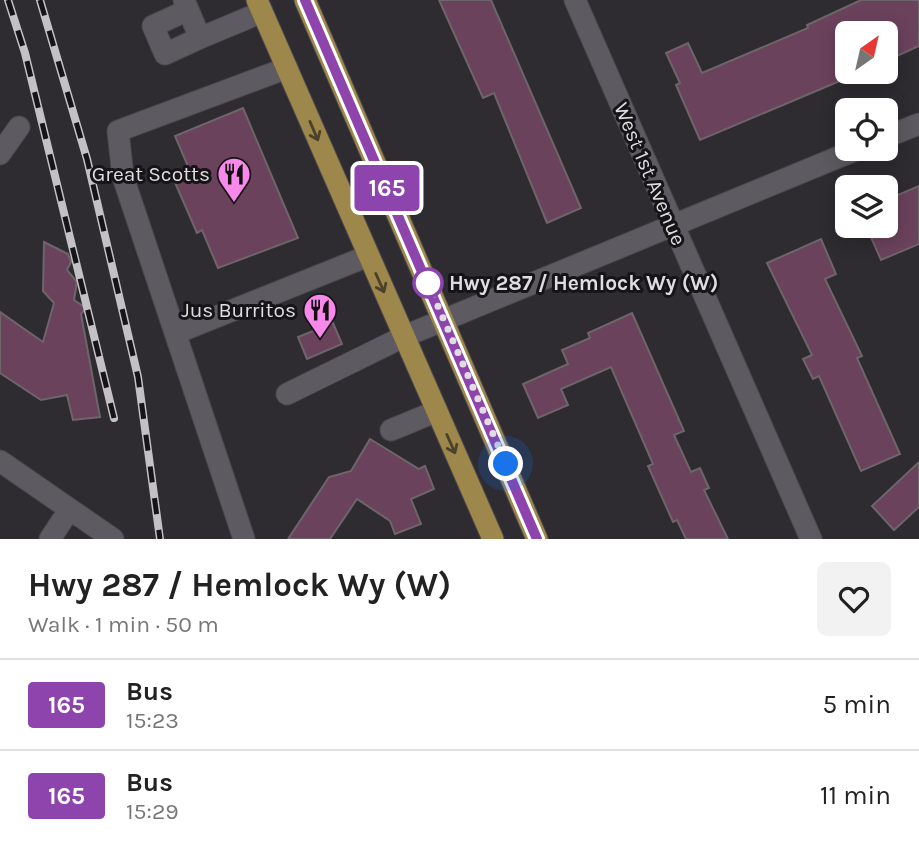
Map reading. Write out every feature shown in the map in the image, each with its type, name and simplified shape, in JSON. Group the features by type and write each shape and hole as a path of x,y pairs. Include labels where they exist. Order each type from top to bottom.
{"main road":[{"path":"305,0 537,539"},
{"path":"259,6 493,539"}],"street":[{"name":"West 1st Avenue","path":"575,0 811,539"},
{"path":"200,38 186,5 153,26 164,54 200,38 259,6"},
{"path":"244,539 123,177 118,131 287,68"},
{"path":"898,132 919,124"},
{"path":"0,155 19,127"},
{"path":"287,394 405,336 835,158"},
{"path":"176,333 368,256"},
{"path":"391,430 437,411"},
{"path":"0,461 113,539"},
{"path":"50,539 69,510"}],"building":[{"path":"439,0 491,0 581,208 547,223 494,93 483,98"},
{"path":"861,0 919,0 919,46 898,56 898,21 835,21 835,83 700,140 676,85 680,83 666,53 688,43 702,73 808,28 807,25"},
{"name":"Great Scotts","path":"243,108 298,238 218,268 202,230 197,233 173,178 190,171 175,136"},
{"path":"919,186 919,244 881,260 871,238 898,238 898,195"},
{"path":"821,239 836,274 825,279 862,356 857,358 900,454 861,471 819,376 813,379 803,359 812,355 767,263"},
{"path":"44,242 68,254 71,262 67,270 77,282 74,300 86,308 81,314 100,417 73,420 67,395 41,400 0,373 0,312 43,342 54,303 43,291"},
{"path":"632,313 684,431 674,435 691,472 700,468 709,488 704,490 728,539 686,539 677,520 673,522 648,466 653,464 611,367 561,389 568,405 538,418 523,384 568,364 562,350 590,338 588,333"},
{"name":"Jus Burritos","path":"333,323 342,344 307,359 298,337"},
{"path":"370,439 419,469 425,466 434,489 411,499 421,524 395,534 390,521 357,499 330,539 288,539 329,477 351,471"},
{"path":"919,462 919,507 894,530 872,506"}],"railway":[{"path":"8,0 25,53 114,418"},
{"path":"40,0 87,159 138,377 160,539"}],"bus line":[{"name":"165","path":"305,0 537,539"}],"place":[{"name":"Great Scotts","path":"234,204"},
{"name":"Hwy 287 / Hemlock Wy (W)","path":"428,283"},
{"name":"Jus Burritos","path":"320,340"}],"route":[{"path":"428,283 506,464"}]}
